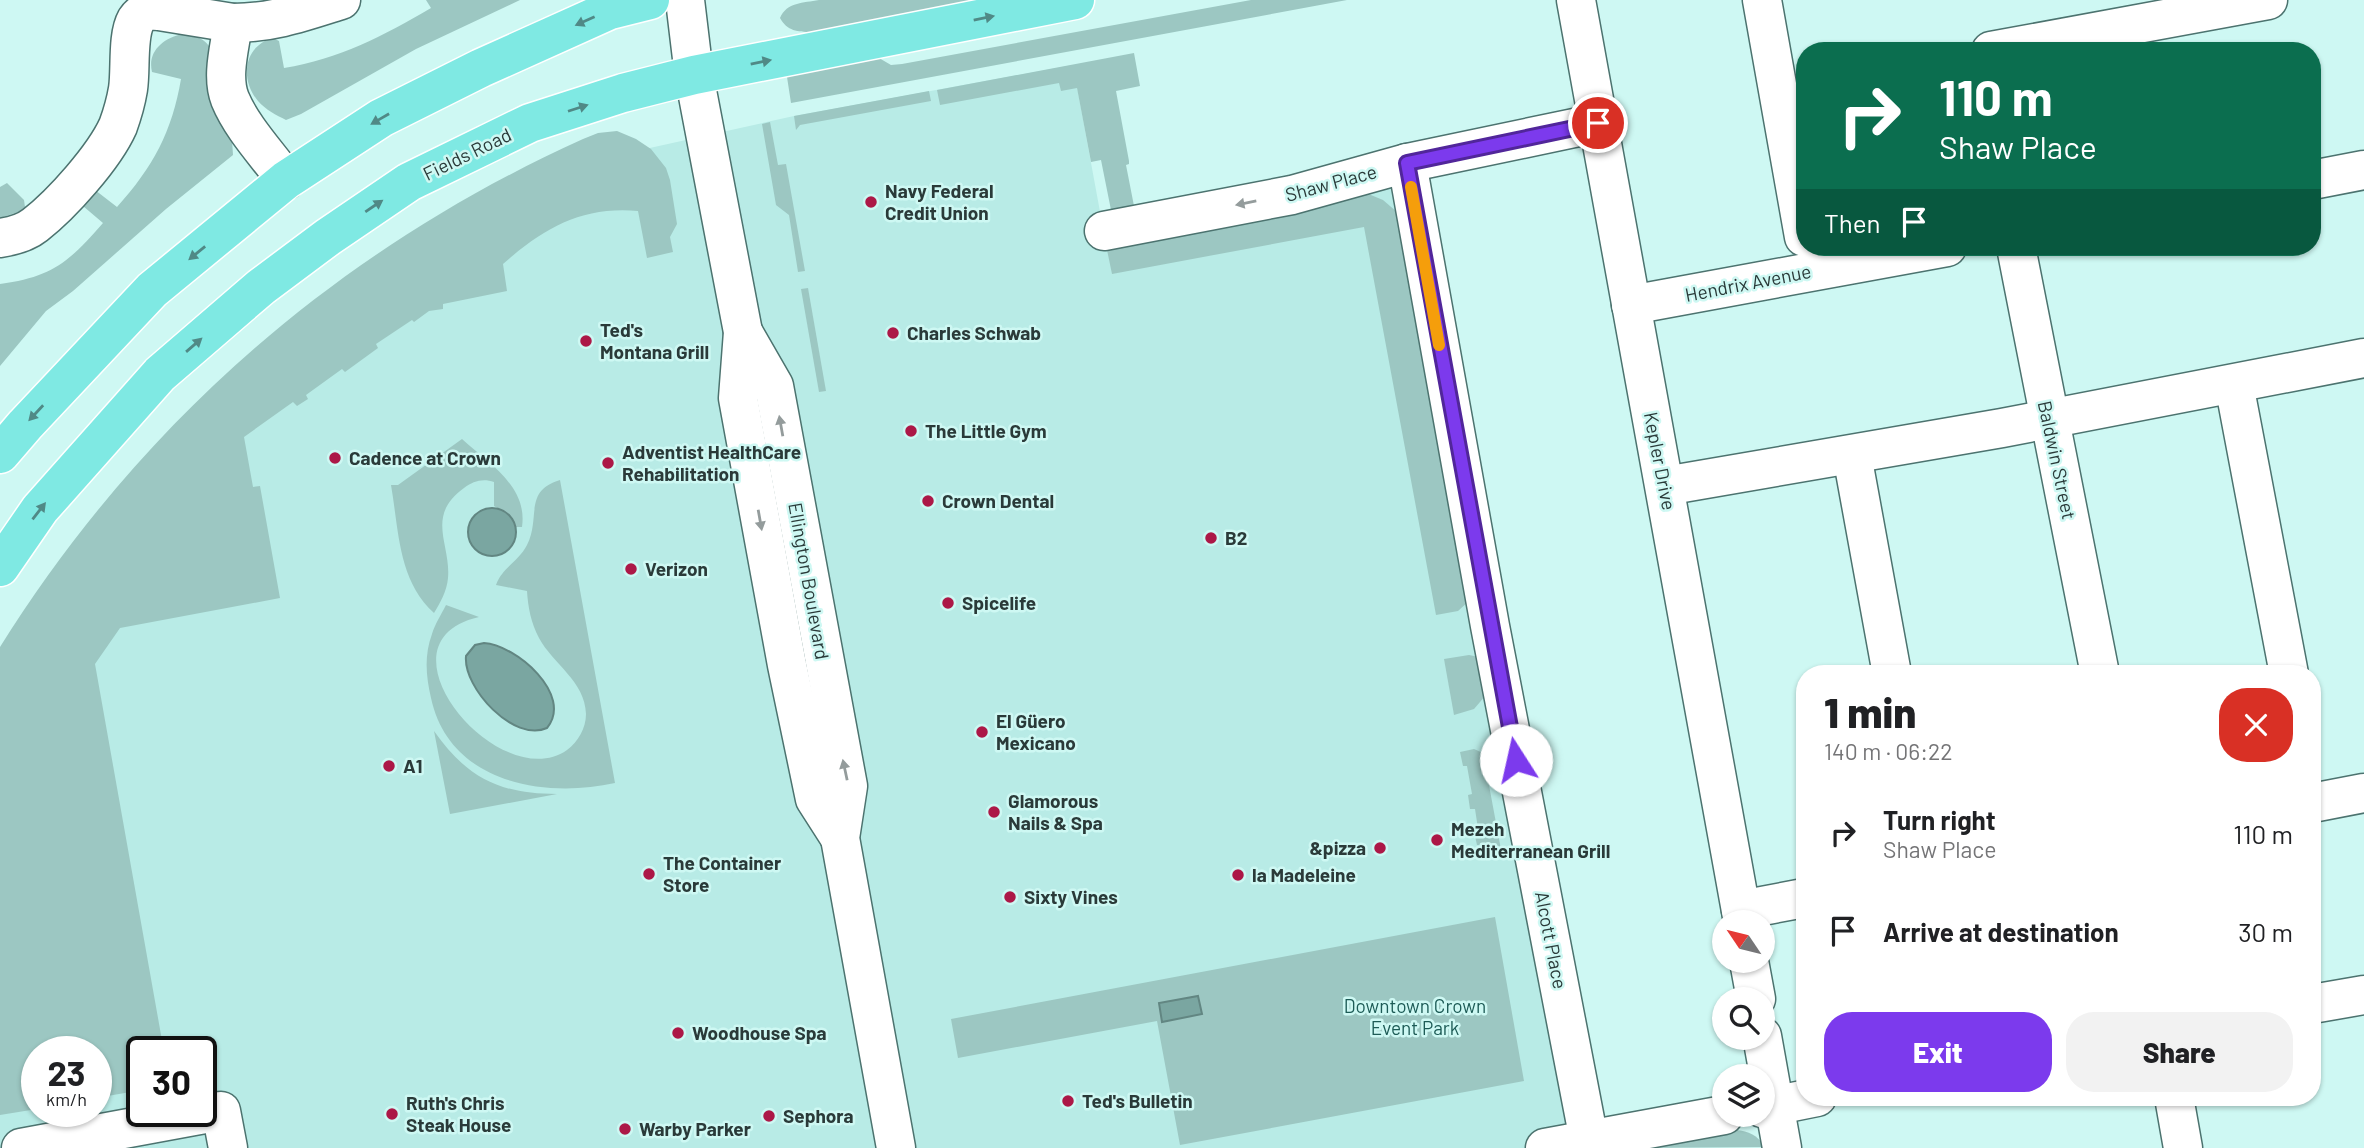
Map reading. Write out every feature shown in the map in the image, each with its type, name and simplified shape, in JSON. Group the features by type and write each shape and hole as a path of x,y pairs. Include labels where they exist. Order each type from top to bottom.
{"main road":[{"path":"0,454 152,290 286,180 381,118 481,68 610,10 650,0"},
{"name":"Fields Road","path":"0,567 40,509 159,374 261,287 328,237 409,183 530,124 623,93 694,75 1075,0"}],"street":[{"path":"0,237 19,234 34,226 95,162 117,126 128,91 133,28 138,17 147,10 233,23 259,23 284,19 341,0"},
{"name":"Ellington Boulevard","path":"685,0 694,75 743,332 774,386 848,786 840,838 896,1148"},
{"name":"Kepler Drive","path":"1576,0 1741,910"},
{"path":"1762,0 1792,87 1796,131"},
{"path":"2040,42 2268,0"},
{"path":"233,23 226,68 229,98 286,180"},
{"name":"Shaw Place","path":"1104,231 1292,195 1407,163 1598,123"},
{"name":"Alcott Place","path":"1407,163 1490,626 1589,1140"},
{"path":"2321,178 2364,170"},
{"name":"Hendrix Avenue","path":"1631,305 1796,255"},
{"name":"Baldwin Street","path":"2017,256 2098,665"},
{"path":"1665,486 2049,419 2364,358"},
{"path":"2234,384 2287,665"},
{"path":"1852,455 1890,665"},
{"path":"2321,798 2364,793"},
{"path":"1763,910 1796,900"},
{"path":"2321,1002 2364,995"},
{"path":"1775,1105 1796,1101"},
{"path":"2176,1106 2183,1148"},
{"path":"21,1148 221,1111 228,1148"},
{"path":"1545,1148 1712,1117"},
{"path":"1775,1125 1782,1148"}],"shaded area":[{"path":"1073,65 1103,228 1409,165 1592,1148 0,1148 0,718 209,433 609,157 794,116"},
{"path":"492,508 509,515 516,532 509,549 492,556 475,549 468,532 475,515"},
{"path":"484,643 511,652 538,674 553,701 553,715 547,728 534,731 520,728 493,710 482,697 467,669 466,656 475,645"},
{"path":"1198,996 1202,1014 1162,1022 1159,1003"}],"green space":[{"path":"426,0 520,0 416,49 286,120 264,107 252,93 247,74 248,65 255,48 263,42 273,38 279,41 284,68 304,64 360,45 396,28 431,8"},
{"path":"819,0 986,0 811,32 793,30 780,18 791,6"},
{"path":"1251,0 1347,0 791,103 787,77 792,75 879,58 891,65 902,64"},
{"path":"182,34 199,38 212,50 233,155 46,311 0,366 0,284 33,277 69,258 103,223 83,206 95,190 117,207 141,178 166,132 181,79 152,72 152,58 163,42"},
{"path":"1134,53 1140,86 1116,91 1134,206 1111,210 1101,160 1091,162 1077,88 1061,91 1059,83 940,105 937,90"},
{"path":"929,91 931,101 800,125 796,130 794,116"},
{"path":"770,122 778,165 786,164 805,271 798,272 789,215 776,205 762,124"},
{"path":"617,131 636,139 651,149 666,168 677,224 670,237 673,252 647,258 638,211 599,212 565,222 534,240 503,264 507,291 443,304 443,309 429,311 376,344 378,348 306,395 308,399 297,406 293,402 244,437 253,487 260,486 280,598 120,628 95,664 161,1036 126,1036 126,1093 112,1095 112,1036 21,1036 21,1112 0,1115 0,647 56,565 117,487 183,416 254,349 329,288 409,233 494,183 598,133"},
{"path":"7,183 24,200 25,207 0,218 0,187"},
{"path":"1366,193 1383,200 1397,212 1469,601 1458,611 1436,615 1364,227 1112,274 1106,245"},
{"path":"808,288 826,391 819,392 801,289"},
{"path":"462,439 513,487 522,512 522,527 516,527 512,517 494,506 494,482 475,482 452,499 445,509 442,531 448,566 447,583 434,613 413,586 407,570 391,485 398,485"},
{"path":"560,480 615,783 587,787 529,785 502,778 478,766 457,749 441,726 431,698 427,674 429,642 446,605 479,617 448,632 436,655 440,682 456,710 480,735 509,753 539,759 567,750 578,739 586,719 584,702 574,682 539,638 530,615 527,591 496,585 527,545 537,498 541,491"},
{"path":"1469,655 1479,657 1486,695 1474,709 1454,715 1444,659"},
{"path":"434,731 459,761 486,780 518,791 557,794 450,814"},
{"path":"1474,749 1483,753 1502,855 1483,858 1481,845 1477,845 1475,836 1479,835 1475,809 1470,809 1468,795 1472,794 1467,766 1463,766 1460,752"},
{"name":"Downtown Crown Event Park","path":"1495,917 1524,1081 1180,1145 1157,1021 958,1058 951,1019"},
{"path":"1736,1130 1752,1134 1765,1147 1639,1148"}],"slow traffic":[{"path":"1411,187 1439,345"}],"place":[{"name":"Navy Federal Credit Union","path":"871,202"},
{"name":"Charles Schwab","path":"893,333"},
{"name":"Ted's Montana Grill","path":"586,341"},
{"name":"The Little Gym","path":"911,431"},
{"name":"Cadence at Crown","path":"335,458"},
{"name":"Adventist HealthCare Rehabilitation","path":"608,463"},
{"name":"Crown Dental","path":"928,501"},
{"name":"B2","path":"1211,538"},
{"name":"Verizon","path":"631,569"},
{"name":"Spicelife","path":"948,603"},
{"name":"El Güero Mexicano","path":"982,732"},
{"name":"A1","path":"389,766"},
{"name":"Glamorous Nails & Spa","path":"994,812"},
{"name":"Mezeh Mediterranean Grill","path":"1437,840"},
{"name":"&pizza","path":"1380,848"},
{"name":"The Container Store","path":"649,874"},
{"name":"la Madeleine","path":"1238,875"},
{"name":"Sixty Vines","path":"1010,897"},
{"name":"Woodhouse Spa","path":"678,1033"},
{"name":"Ted's Bulletin","path":"1068,1101"},
{"name":"Ruth's Chris Steak House","path":"392,1114"},
{"name":"Sephora","path":"769,1116"},
{"name":"Warby Parker","path":"625,1129"}],"route":[{"path":"1516,760 1407,163 1598,123"}]}
